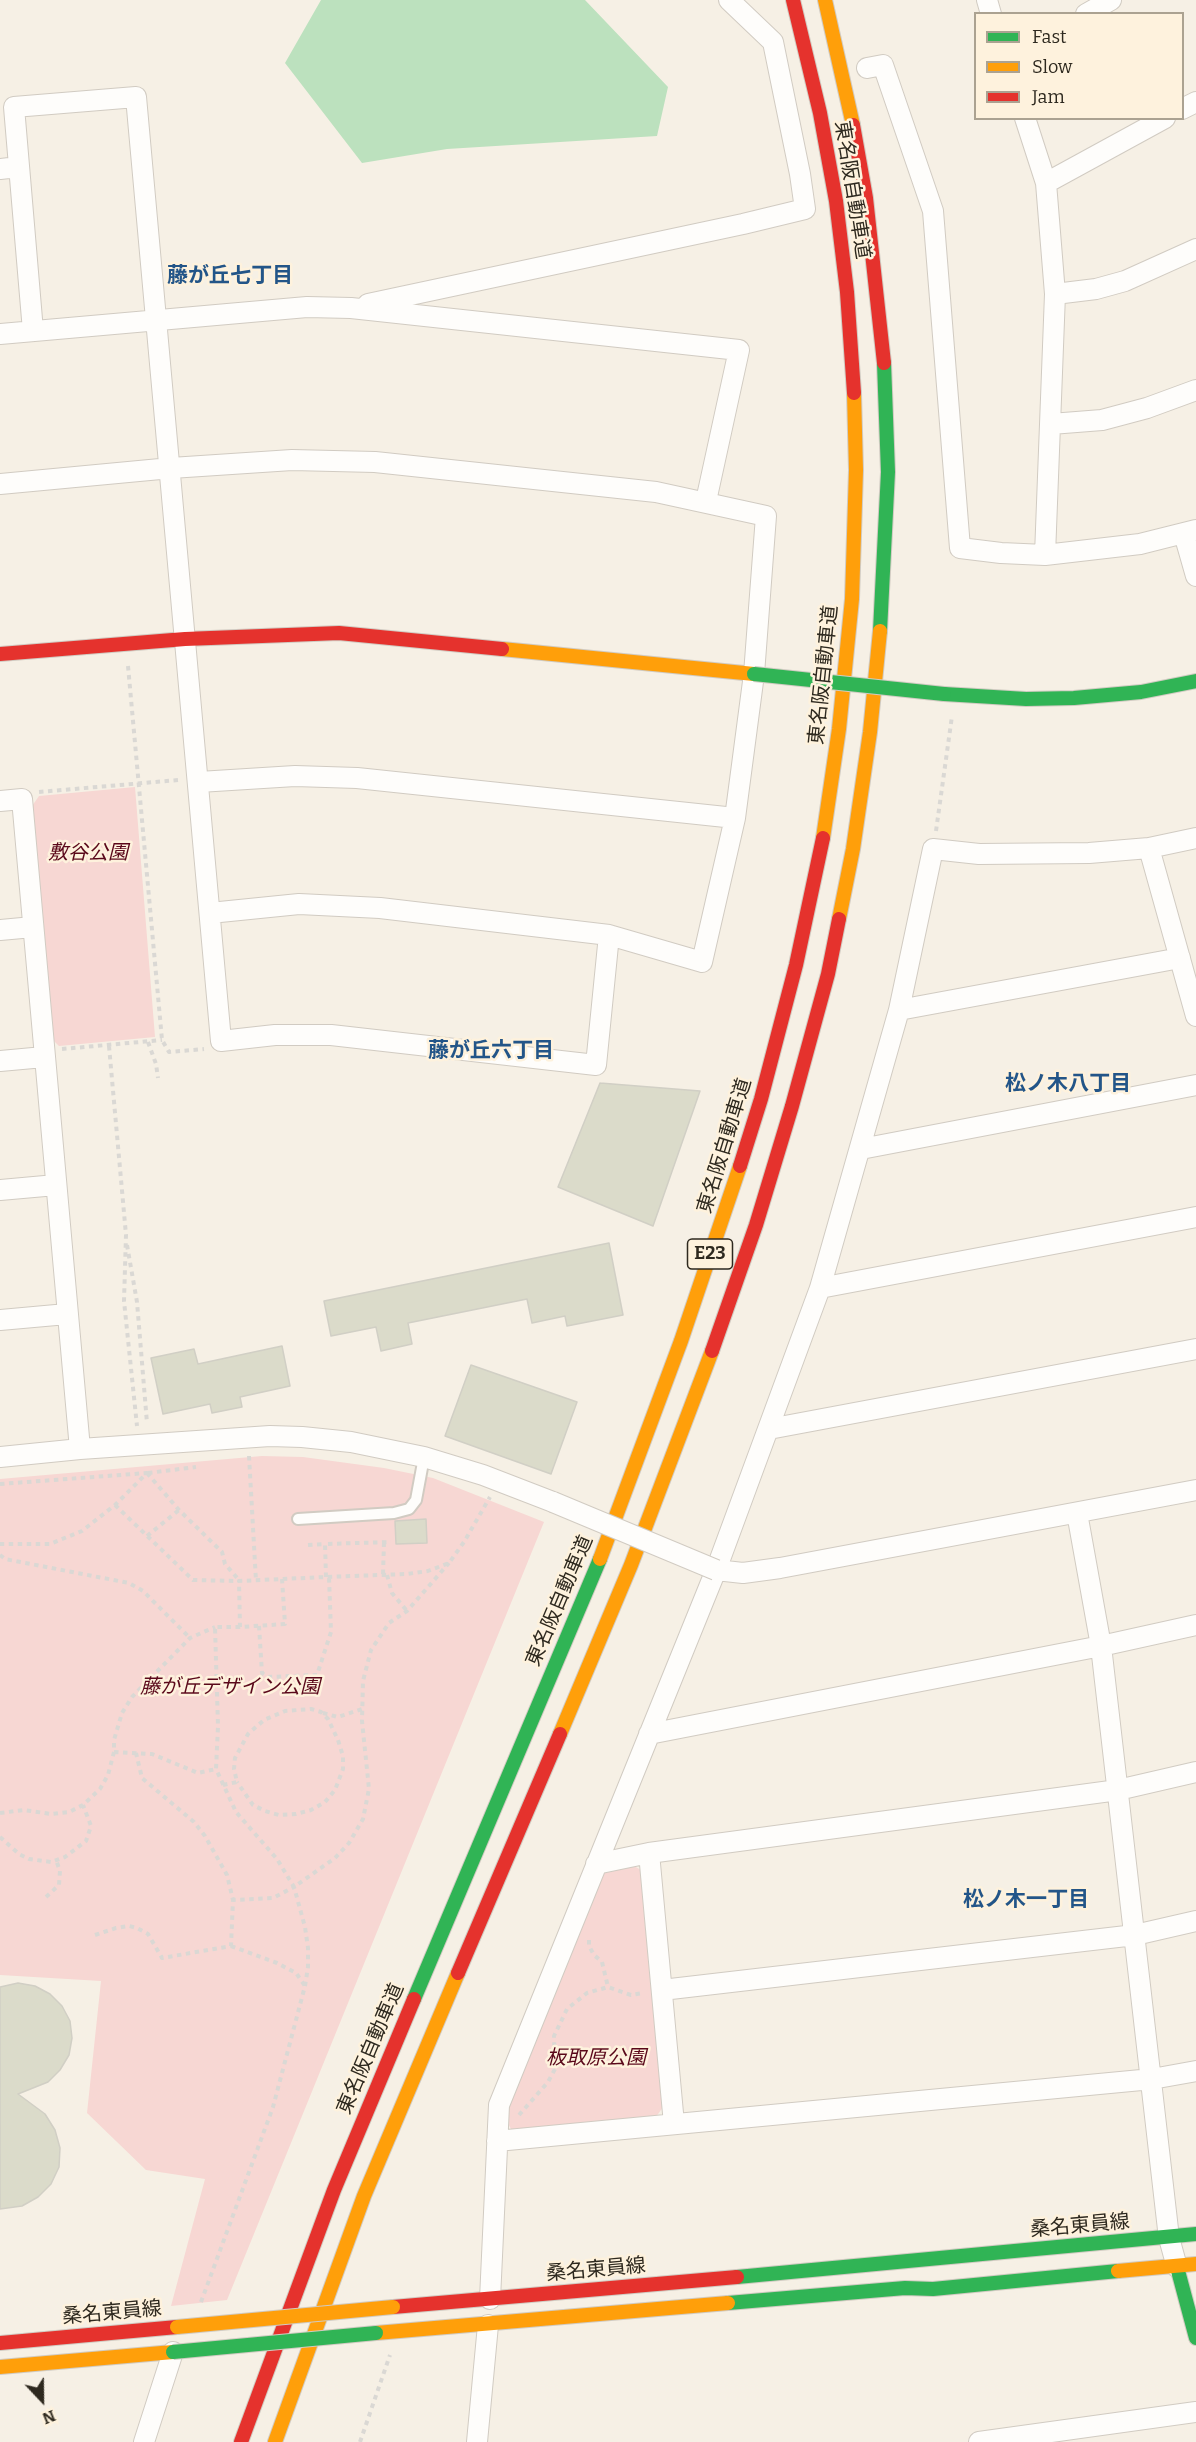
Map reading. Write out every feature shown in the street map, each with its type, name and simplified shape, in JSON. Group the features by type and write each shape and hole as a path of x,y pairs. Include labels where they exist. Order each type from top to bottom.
{"main road":[{"name":"東名阪自動車道","path":"242,2442 254,2403 334,2190 601,1556 681,1341 724,1216 761,1099 796,964 822,844 840,729 852,598 856,470 847,292 836,201 820,113 793,0"},
{"name":"東名阪自動車道","path":"275,2442 364,2196 631,1565 677,1443 756,1225 828,974 853,849 870,732 883,598 888,472 885,374 866,198 850,107 825,0"},
{"path":"0,654 185,639 339,633 944,694 1026,699 1074,698 1141,692 1196,681"},
{"name":"桑名東員線","path":"0,2343 1196,2234"},
{"path":"0,2367 905,2288 933,2289 1186,2265 1196,2338"}],"street":[{"path":"351,308 805,209 788,89 773,42 729,0"},
{"path":"1090,12 1111,0"},
{"path":"867,68 883,65 933,211 960,548 1045,555 1102,550 1190,532 1196,576"},
{"path":"33,331 9,168 14,107 136,97 221,1041 275,1035 331,1035 596,1065 609,935"},
{"path":"1026,120 1046,183 1054,294 1045,555"},
{"path":"1046,183 1161,120"},
{"path":"1054,294 1096,289 1125,281 1196,249"},
{"path":"0,334 307,307 351,308 739,350 706,501"},
{"path":"1051,424 1102,420 1147,408 1196,390"},
{"path":"0,484 171,468 292,460 375,462 634,489 706,501 766,516 754,674 735,818 702,962 609,935 368,908 299,904 210,913"},
{"path":"199,780 296,776 357,778 735,818"},
{"path":"0,801 22,799 80,1449"},
{"path":"490,2299 499,2105 716,1570 820,1288 899,1010 933,849 979,854 1042,855 1149,848 1196,838"},
{"path":"1149,848 1196,1016"},
{"path":"0,930 33,927"},
{"path":"899,1010 1180,958"},
{"path":"0,1060 44,1054"},
{"path":"861,1149 1196,1085"},
{"path":"0,1190 56,1185"},
{"path":"820,1288 1196,1217"},
{"path":"0,1320 67,1314"},
{"path":"769,1429 1196,1349"},
{"path":"0,1457 270,1436 351,1442 424,1458 483,1475 716,1570 743,1573 1196,1490"},
{"path":"1077,1513 1101,1646 1169,2238 1186,2265"},
{"path":"650,1734 1101,1646 1196,1625"},
{"path":"596,1864 649,1853 1118,1790 1196,1772"},
{"path":"649,1853 674,2124"},
{"path":"662,1990 1135,1935 1196,1921"},
{"path":"497,2141 1152,2079 1196,2071"},
{"path":"477,2442 489,2325"},
{"path":"144,2442 173,2352"},
{"path":"979,2442 1053,2437 1196,2412"}],"lane":[{"path":"298,1520 394,1513 409,1509 416,1500 424,1458"}],"path":[{"path":"128,663 162,1040 169,1052 206,1049 221,1041"},
{"path":"933,849 952,716"},
{"path":"22,799 37,792 199,780"},
{"path":"44,1054 162,1040"},
{"path":"148,1042 156,1064 158,1078"},
{"path":"109,1046 126,1235 137,1302 147,1423"},
{"path":"126,1235 124,1301 138,1433"},
{"path":"249,1453 256,1581"},
{"path":"0,1484 196,1467"},
{"path":"0,1544 50,1544 82,1531 115,1504 147,1473"},
{"path":"147,1473 178,1510 222,1552 225,1564 239,1581 240,1627"},
{"path":"233,1900 273,1898 294,1887 335,1858 349,1843 363,1819 369,1789 362,1709 363,1681 371,1650 389,1623 407,1611 449,1563 491,1497"},
{"path":"115,1504 192,1580 256,1581 385,1574 428,1571 449,1563"},
{"path":"147,1536 178,1510"},
{"path":"384,1542 385,1574 392,1593 407,1611"},
{"path":"308,1545 391,1542"},
{"path":"259,1626 262,1673 268,1677 317,1675 331,1632 325,1544"},
{"path":"0,1554 5,1559 129,1583 143,1591 190,1638"},
{"path":"0,1813 24,1810 51,1814 69,1812 83,1805 99,1789 108,1775 114,1752 114,1740 122,1713 132,1697 190,1638 215,1627 285,1624 282,1579"},
{"path":"197,2311 273,2107 305,1986 308,1948 300,1905 294,1887 277,1859 236,1812 216,1769 218,1726 215,1627"},
{"path":"321,1712 328,1719 343,1756 343,1769 336,1790 325,1802 311,1810 279,1815 253,1805 237,1782 234,1769 238,1750 248,1734 273,1714 297,1709 321,1712 338,1717 362,1709"},
{"path":"114,1752 152,1754 198,1773 216,1769"},
{"path":"136,1753 142,1778 194,1822 205,1836 227,1875 233,1900 231,1946"},
{"path":"224,1785 237,1782"},
{"path":"0,1837 28,1859 51,1862 78,1849 86,1841 91,1826 83,1805"},
{"path":"46,1897 59,1885 60,1871 56,1860"},
{"path":"95,1935 116,1928 129,1926 137,1928 148,1934 162,1958 231,1946 277,1963 296,1973 305,1986"},
{"path":"589,1934 589,1946 602,1962 608,1987"},
{"path":"518,2116 548,2082 555,2069 554,2036 567,2008 587,1993 608,1987 631,1995 662,1990"},
{"path":"360,2442 390,2350"}],"green space":[{"name":"敷谷公園","path":"135,787 155,1037 59,1046 54,1041 32,806 39,796"},
{"name":"藤が丘デザイン公園","path":"262,1456 303,1457 384,1468 433,1478 544,1522 227,2300 171,2306 205,2179 146,2170 87,2113 101,1981 0,1975 0,1479"},
{"name":"板取原公園","path":"634,1866 641,1870 663,2107 656,2117 511,2129 505,2118 601,1874"}],"shaded area":[{"path":"321,0 585,0 668,87 657,136 447,149 362,163 285,63"}],"building":[{"path":"600,1083 700,1091 653,1226 558,1187"},
{"path":"609,1243 623,1315 567,1326 565,1316 532,1323 527,1299 408,1323 412,1344 381,1351 376,1327 331,1336 324,1301"},
{"path":"282,1346 290,1386 240,1397 242,1407 212,1413 210,1404 163,1414 151,1358 194,1349 198,1364"},
{"path":"471,1365 577,1402 551,1474 445,1436"},
{"path":"426,1519 427,1543 396,1544 395,1521"},
{"path":"18,1983 35,1986 50,1994 62,2006 70,2021 72,2038 69,2055 60,2070 48,2082 18,2094 45,2114 55,2130 60,2148 59,2167 51,2184 38,2197 22,2206 0,2209 0,1987"}],"traffic: fast":[{"path":"880,631 888,472 884,363"},
{"path":"754,674 944,694"},
{"path":"944,694 1026,699 1074,698 1141,692 1196,681"},
{"path":"414,1999 600,1559"},
{"path":"737,2277 1196,2234"},
{"path":"1177,2267 1196,2338"},
{"path":"728,2303 905,2288 933,2289 1118,2271"},
{"path":"173,2352 376,2333"}],"traffic: slow":[{"path":"825,0 853,125"},
{"path":"823,838 839,729 852,599 856,470 854,393"},
{"path":"839,919 853,849 870,732 880,631"},
{"path":"502,649 754,674"},
{"path":"600,1559 681,1341 740,1166"},
{"path":"560,1734 631,1565 712,1351"},
{"path":"275,2442 364,2196 458,1973"},
{"path":"1118,2271 1196,2264"},
{"path":"376,2333 728,2303"},
{"path":"177,2327 393,2307"},
{"path":"0,2367 173,2352"}],"traffic: jam":[{"path":"793,0 820,113 836,201 847,292 854,393"},
{"path":"853,125 866,198 884,363"},
{"path":"0,654 185,639 339,633 502,649"},
{"path":"740,1166 761,1099 796,965 823,838"},
{"path":"712,1351 756,1225 792,1106 828,974 839,919"},
{"path":"458,1973 560,1734"},
{"path":"241,2442 334,2190 414,1999"},
{"path":"393,2307 737,2277"},
{"path":"0,2343 177,2327"}],"district":[{"name":"藤が丘七丁目","path":"230,276"},
{"name":"藤が丘六丁目","path":"491,1051"},
{"name":"松ノ木八丁目","path":"1068,1084"},
{"name":"松ノ木一丁目","path":"1026,1900"}]}
